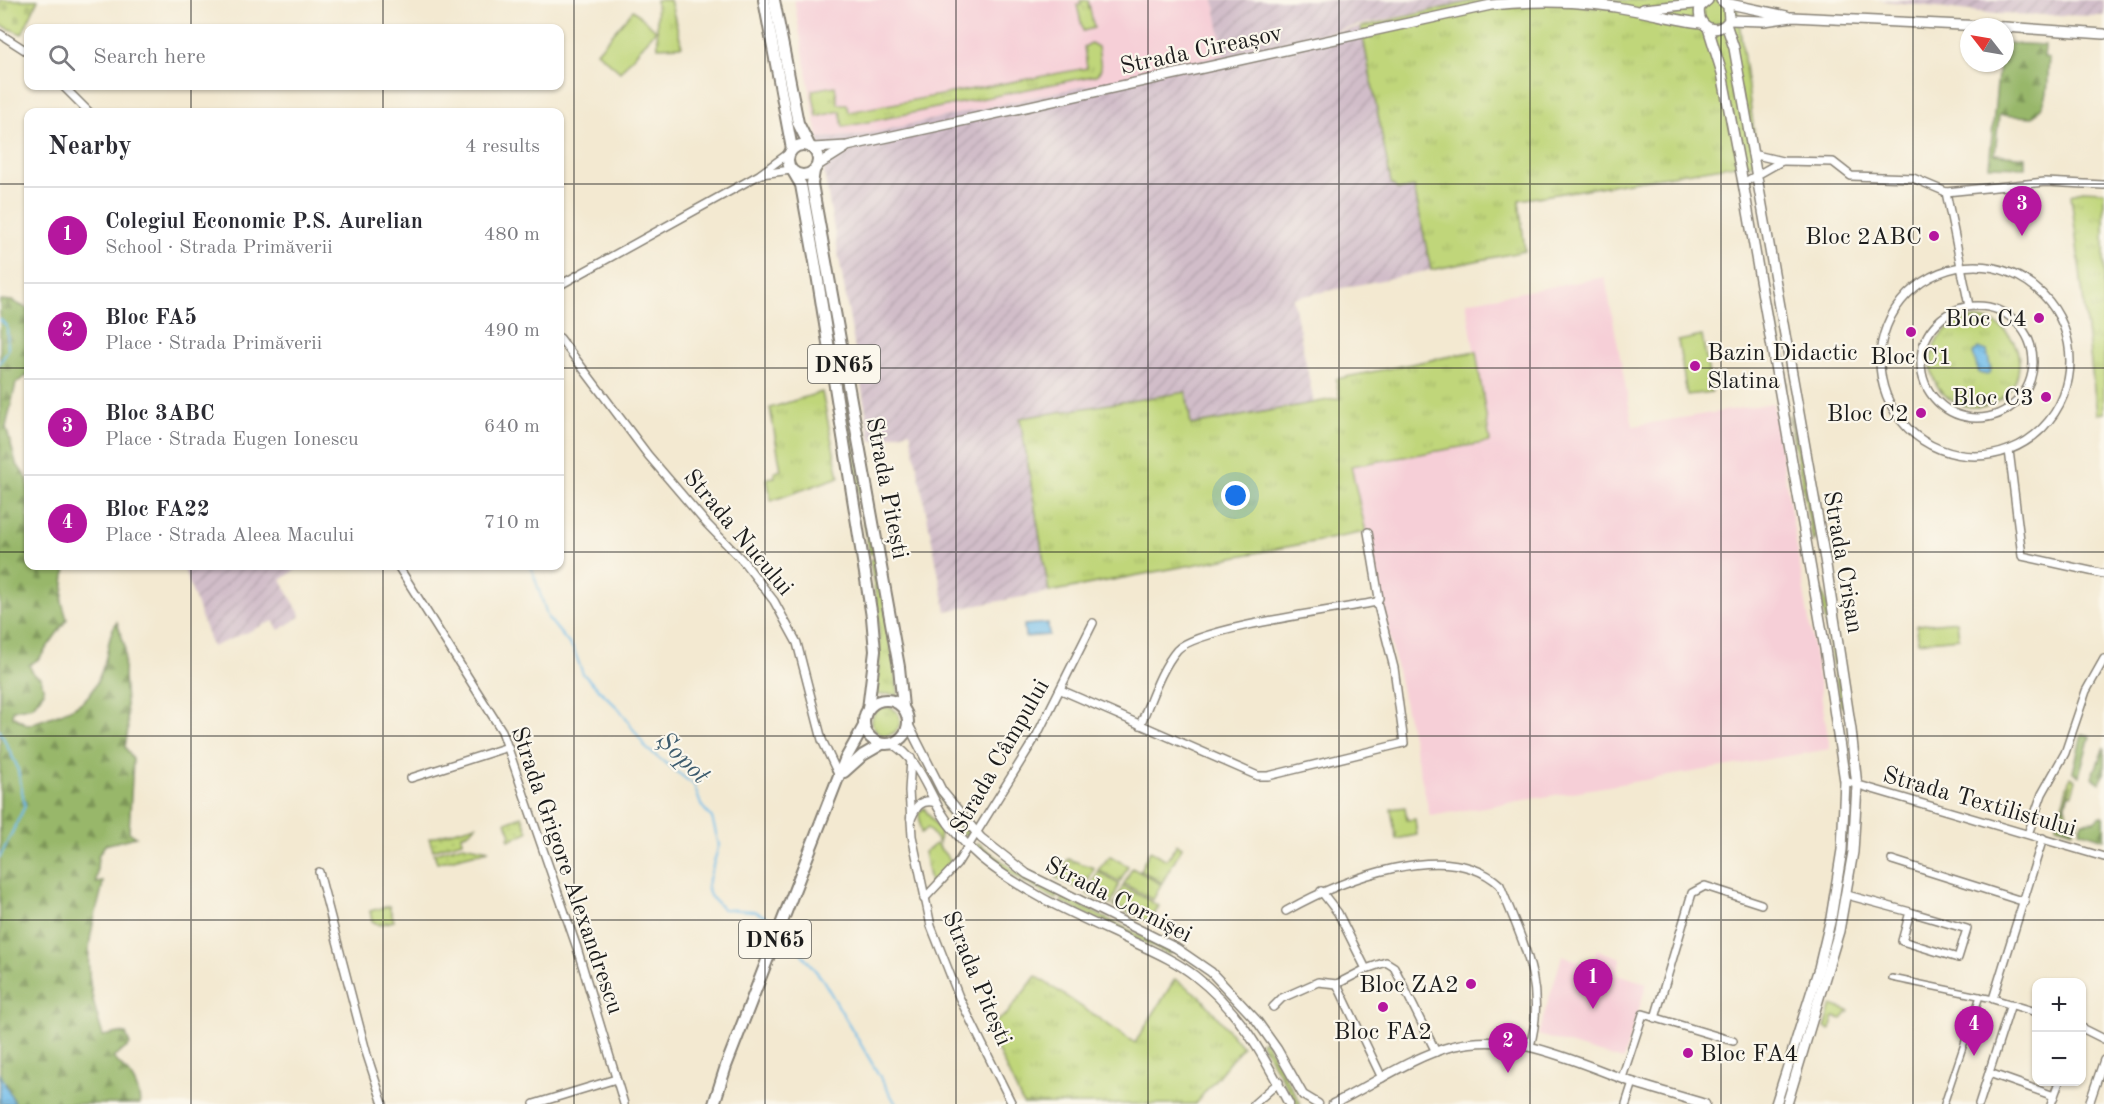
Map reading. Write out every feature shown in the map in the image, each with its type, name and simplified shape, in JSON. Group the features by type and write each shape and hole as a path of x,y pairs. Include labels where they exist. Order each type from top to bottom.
{"main road":[{"name":"Strada Pitești","path":"764,0 790,151 788,162 801,185 899,667 903,707"},
{"name":"Strada Pitești","path":"774,0 798,123 818,157 812,184 874,637 874,659 868,709"},
{"path":"1723,1 1792,17 1960,25"},
{"name":"Strada Crișan","path":"1723,1 1729,11 1727,22 1733,41 1826,565 1851,730 1857,786 1847,895 1832,960 1786,1104"},
{"name":"Strada Cireașov","path":"811,147 847,146 1491,5 1557,2 1636,10 1705,25"},
{"path":"1706,2 1699,12 1705,25 1718,29 1727,22 1764,21 1792,17"},
{"name":"Strada Cireașov","path":"1636,10 1706,2"},
{"name":"Strada Crișan","path":"1705,25 1722,73 1743,183 1825,649 1845,781 1842,850 1831,918 1819,968 1776,1104"},
{"path":"2014,28 2104,34"},
{"path":"790,151 796,146 811,147"},
{"name":"Strada Cireașov","path":"816,168 847,146"},
{"path":"793,172 804,176 816,168"},
{"path":"882,700 896,702 903,707 908,724 902,737 887,743 869,736 864,726 868,709 882,700"},
{"name":"DN65","path":"714,1104 726,1066 839,776 864,726"},
{"name":"DN65","path":"839,776 863,754 887,743"}],"street":[{"path":"0,34 24,49"},
{"path":"67,90 85,108"},
{"path":"564,283 759,175 790,151"},
{"path":"1752,154 1782,161 1833,162 1851,176 1913,178 1946,192 2045,182 2104,185"},
{"path":"1743,183 1782,161"},
{"path":"759,175 793,172"},
{"path":"1946,192 1969,306"},
{"path":"1961,267 1989,267 2013,273 2034,286 2051,304 2067,340 2070,367 2060,401 2052,417 2033,436 2009,450 1988,456 1965,456 1944,451 1923,442 1906,428 1893,410 1883,386 1880,349 1885,329 1901,301 1926,279 1961,267"},
{"path":"1969,306 1986,306 2002,311 2016,320 2026,334 2032,350 2033,366 2030,382 2022,396 2010,407 1996,415 1979,418 1963,417 1947,410 1930,392 1921,369 1923,347 1932,327 1942,317 1969,306"},
{"name":"Strada Nucului","path":"564,343 648,455 706,523 743,561 774,601 797,643 819,730 839,776"},
{"path":"2009,450 2022,556 2104,574"},
{"path":"1061,690 1258,776 1404,743 1394,668 1377,602 1379,598 1368,532"},
{"name":"Strada Grigore Alexandrescu","path":"401,570 502,730 577,948 624,1104"},
{"path":"1140,725 1161,678 1182,646 1225,629 1377,602"},
{"name":"Strada Câmpului","path":"924,899 944,880 969,846 1037,735 1093,623"},
{"path":"2028,834 2042,794 2065,753 2086,691 2104,659"},
{"name":"Strada Cornișei","path":"908,724 942,791 976,833 1027,874 1184,953 1228,989 1265,1033 1303,1095 1318,1104"},
{"name":"Strada Cornișei","path":"887,743 911,758 951,827 969,846 1024,888 1183,967 1219,998 1254,1040 1289,1104"},
{"path":"411,778 474,760 508,747"},
{"name":"Strada Pitești","path":"911,758 910,818 924,899 937,944 959,997 1012,1104"},
{"name":"Strada Textilistului","path":"1845,781 2104,857"},
{"path":"910,818 918,805 927,801 935,802"},
{"path":"1993,999 2043,838"},
{"path":"1892,860 2025,902"},
{"path":"1286,911 1321,891 1383,871 1449,863 1493,878 1500,885 1524,946 1536,987 1537,1021 1530,1046"},
{"path":"319,872 367,1055 383,1104"},
{"path":"1655,1018 1692,893 1705,886 1761,904"},
{"path":"1321,891 1338,913 1365,969"},
{"path":"1847,895 1910,912 1966,929 1958,958 1902,941 1910,912"},
{"path":"1273,1007 1282,998 1318,982 1337,984 1365,969 1386,962 1394,967 1436,1052"},
{"path":"1892,978 1993,999 2032,1010"},
{"path":"1337,984 1382,1078"},
{"path":"1219,998 1228,989"},
{"path":"1944,1104 1980,996"},
{"path":"1979,1104 2012,1004"},
{"path":"1622,1078 1643,1014 1733,1041"},
{"path":"2086,1030 2104,1039"},
{"path":"1254,1040 1265,1033"},
{"path":"1333,1104 1436,1052 1452,1046 1487,1041 1530,1046 1705,1104"},
{"path":"2089,1104 2104,1060"},
{"path":"1989,1073 2053,1100"},
{"path":"534,1104 616,1079"},
{"path":"1254,1104 1279,1082"},
{"path":"1626,1104 1633,1082"}],"shaded area":[{"path":"794,0 1214,0 1225,55 857,136 818,138"},
{"path":"1214,0 1475,0 1291,40 1361,27 1391,183 1414,187 1431,270 1293,298 1314,404 1191,426 1186,392 1020,418 1049,592 946,611 910,431 871,441 818,138 857,136 1224,55"},
{"path":"1877,0 2104,0 2104,16 1996,14"},
{"path":"1605,277 1633,426 1773,403 1830,749 1430,816 1351,466 1490,442 1466,302"},
{"path":"184,570 295,570 281,580 301,616 279,630 273,621 212,647"},
{"path":"1597,950 1621,958 1617,974 1647,983 1623,1060 1538,1035 1562,956 1592,965"}],"green space":[{"path":"0,0 38,0 27,24 24,24 22,34 0,25"},
{"path":"656,0 670,0 682,46 658,47"},
{"path":"1088,0 1094,28 1083,31 1077,5 1081,5 1080,1"},
{"path":"1477,0 1736,0 1758,161 1742,167 1741,164 1519,200 1525,251 1431,270 1414,187 1398,190 1391,183 1361,27"},
{"path":"633,10 656,30 620,72 597,52"},
{"path":"1091,43 1098,47 1101,69 1097,75 843,127 840,111 817,117 812,90 835,86 838,104 847,104 849,112 1087,68 1084,47"},
{"path":"2014,43 2045,45 2044,58 2049,59 2044,103 2033,117 1999,115 1995,154 2025,157 2025,167 1989,166 1998,72 2014,72"},
{"path":"2082,190 2104,191 2104,413 2097,414 2071,195"},
{"path":"1765,286 1770,307 1775,315 1787,386 1785,388"},
{"path":"0,300 12,301 24,307 24,378 16,383 6,427 16,463 24,474 24,570 66,570 62,602 67,619 39,659 29,665 34,675 41,678 44,692 33,706 13,710 12,716 28,725 70,709 88,697 101,674 111,634 117,622 125,647 124,676 128,730 125,747 133,759 129,832 136,837 105,845 98,856 96,883 103,882 91,934 89,978 103,1036 126,1034 130,1045 113,1058 132,1078 140,1104 0,1104"},
{"path":"1975,319 2000,326 2012,338 2019,363 2012,388 2000,400 1975,407 1950,400 1938,388 1931,363 1938,338 1950,326"},
{"name":"Bazin Didactic Slatina","path":"1702,336 1712,392 1687,395 1678,341"},
{"path":"1476,351 1490,442 1351,466 1366,532 1049,592 1020,418 1186,392 1191,425 1340,398 1336,379"},
{"path":"843,383 876,553 870,554 840,387"},
{"path":"822,392 839,477 771,501 767,478 775,477 774,472 781,470 770,408"},
{"path":"1789,414 1799,446 1816,539 1813,542"},
{"path":"877,558 899,697 892,694 875,695 879,661 879,627 870,560"},
{"path":"1819,585 1827,604 1845,707 1841,706"},
{"path":"1957,621 1959,638 1918,642 1917,625"},
{"path":"886,707 896,711 900,721 896,731 886,735 876,731 872,721 876,711"},
{"path":"2082,734 2090,736 2079,776 2073,772"},
{"path":"2104,747 2104,773 2099,783 2092,778"},
{"path":"926,769 938,792 969,830 967,835 964,835 948,814"},
{"path":"2070,777 2076,780 2072,794 2068,794 2066,805 2068,815 2078,819 2073,831 2056,826"},
{"path":"2071,784 2064,811 2066,817 2077,819 2072,829 2059,825 2058,822"},
{"path":"1405,807 1407,820 1415,819 1417,835 1396,839 1391,809"},
{"path":"924,808 940,831 939,843 928,828 921,833 919,813"},
{"path":"522,816 528,832 509,840 508,837 511,835 506,822"},
{"path":"2101,816 2104,817 2104,839 2080,831 2082,822 2095,821"},
{"path":"476,825 461,836 462,841 433,850 429,838"},
{"path":"978,843 1022,876 1058,895 1056,900 1009,873 976,847"},
{"path":"936,844 953,863 934,888 931,887 924,852"},
{"path":"1177,844 1182,847 1162,883 1140,870 1150,851 1167,860"},
{"path":"463,845 489,850 437,863 434,853"},
{"path":"1110,856 1128,866 1120,882 1098,870"},
{"path":"1068,859 1094,868 1083,891 1056,878"},
{"path":"1132,868 1161,884 1153,900 1124,884"},
{"path":"1098,872 1119,884 1111,905 1087,894"},
{"path":"1123,886 1159,906 1150,922 1114,906"},
{"path":"1063,897 1171,951 1170,955 1061,902"},
{"path":"389,906 394,921 379,925 372,921 370,911"},
{"path":"1036,976 1135,1043 1175,979 1201,997 1242,1047 1195,1104 1023,1104 987,1028 1007,1014"},
{"path":"1832,1005 1849,1011 1842,1019 1834,1017 1830,1030 1825,1028"},
{"path":"1265,1041 1301,1104 1297,1104 1261,1043"}],"water":[{"path":"1978,348 1987,351 1991,371 1987,375 1979,373 1973,354"},
{"path":"1048,623 1049,635 1025,637 1024,625"},
{"path":"0,1073 15,1104 0,1104"}],"waterway":[{"path":"0,319 7,327 8,350 0,363"},
{"name":"Șopot","path":"532,570 548,618 574,650 583,674 620,710 647,749 694,785 701,805 712,818 719,845 707,886 710,896 723,909 754,911 774,921"},
{"path":"0,731 17,766 25,806 0,857"},
{"name":"Șopot","path":"785,933 823,980 896,1104"}],"place":[{"name":"Bloc 2ABC","path":"1934,236"},
{"name":"Bloc 3ABC","path":"2022,236"},
{"name":"Bloc C4","path":"2039,318"},
{"name":"Bloc C1","path":"1911,332"},
{"name":"Bazin Didactic Slatina","path":"1695,366"},
{"name":"Bloc C3","path":"2046,397"},
{"name":"Bloc C2","path":"1921,413"},
{"name":"Bloc ZA2","path":"1471,984"},
{"name":"Bloc FA2","path":"1383,1007"},
{"name":"Colegiul Economic P.S. Aurelian","path":"1593,1009"},
{"name":"Bloc FA4","path":"1688,1053"},
{"name":"Bloc FA22","path":"1974,1056"},
{"name":"Bloc FA5","path":"1508,1073"}]}
